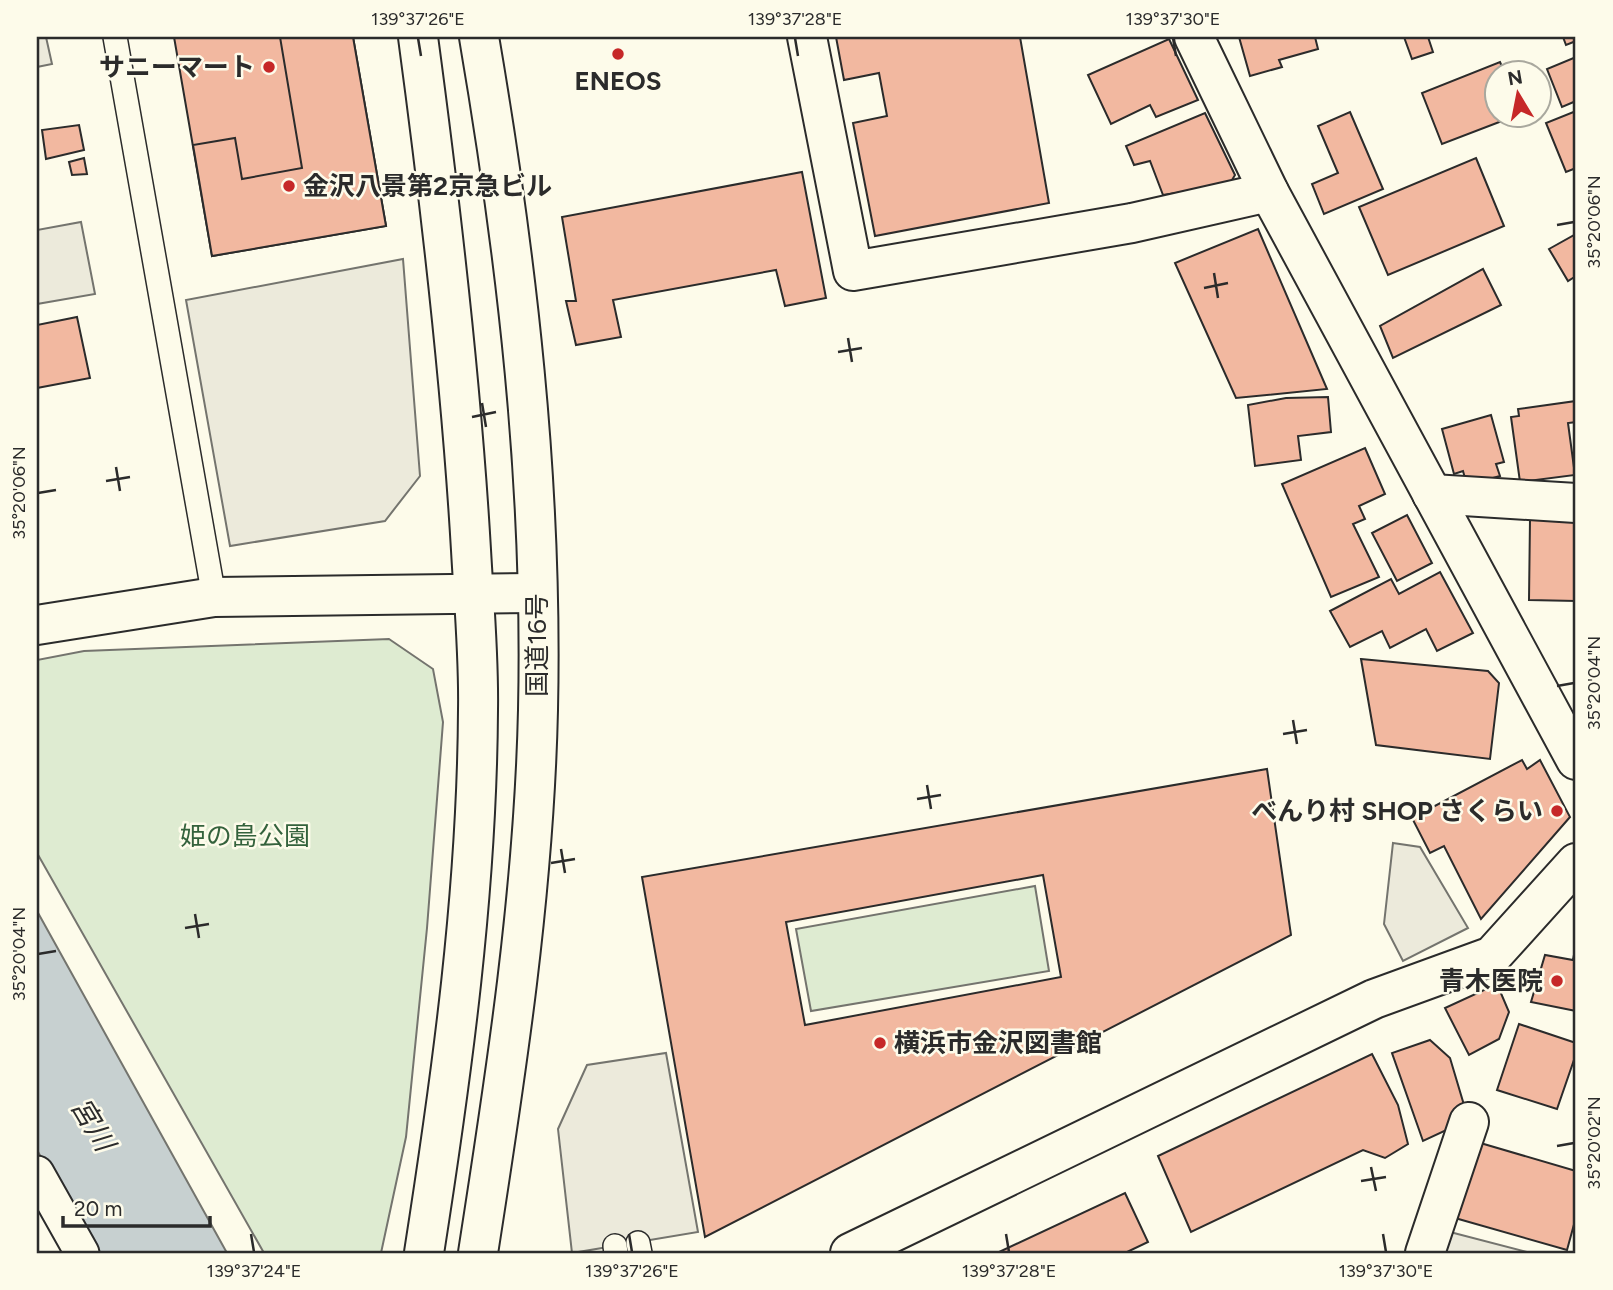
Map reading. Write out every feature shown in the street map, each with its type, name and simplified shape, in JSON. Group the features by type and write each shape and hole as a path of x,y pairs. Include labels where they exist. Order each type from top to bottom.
{"main road":[{"path":"418,37 453,302 474,593 478,709 469,908 444,1124 424,1253"},
{"name":"国道16号","path":"478,1253 525,909 538,711 537,593 520,304 506,197 479,37"},
{"path":"807,37 853,271 1132,223 1269,192"},
{"path":"1194,37 1269,192 1576,760"},
{"path":"1432,494 1576,503"},
{"path":"37,625 214,597 537,593"},
{"path":"850,1253 1374,999 1492,956 1576,863"},
{"path":"1425,1253 1469,1122"}],"street":[{"path":"37,1173 82,1253"}],"lane":[{"path":"115,37 214,597"}],"green space":[{"name":"姫の島公園","path":"389,639 433,669 443,722 427,928 406,1137 381,1253 264,1253 37,853 37,660 84,651"},
{"path":"1035,886 1049,971 811,1011 796,929"}],"shaded area":[{"path":"37,37 46,37 52,64 37,67"},
{"path":"81,222 95,294 37,304 37,230"},
{"path":"403,259 420,476 385,521 230,546 186,300"},
{"path":"1393,843 1420,847 1468,928 1403,961 1384,924"},
{"path":"666,1053 698,1232 572,1253 558,1129 587,1065"},
{"path":"1450,1232 1531,1253 1442,1253"}],"water":[{"name":"宮川","path":"37,911 227,1253 95,1253 37,1150"}],"building":[{"name":"金沢八景第2京急ビル","path":"174,37 353,37 386,226 212,256"},
{"name":"金沢八景第2京急ビル","path":"280,37 353,37 386,226 212,256 193,145 235,138 242,179 302,168"},
{"path":"836,37 1020,37 1049,203 875,236 853,123 887,116 879,73 844,80"},
{"path":"1239,37 1315,37 1318,49 1279,60 1282,67 1250,76"},
{"path":"1404,37 1428,37 1433,52 1412,59"},
{"path":"1563,37 1576,37 1576,41 1566,45"},
{"path":"1169,39 1198,100 1156,117 1150,105 1111,124 1088,75"},
{"path":"1576,57 1576,101 1562,107 1554,87 1554,66"},
{"path":"1484,68 1484,128 1442,144 1422,93"},
{"path":"1576,111 1576,168 1566,172 1549,130 1554,130 1554,120"},
{"path":"1350,112 1383,189 1324,214 1312,184 1338,173 1318,126"},
{"path":"1205,113 1235,175 1229,185 1163,195 1150,161 1134,165 1126,146"},
{"path":"79,125 84,150 46,159 42,130"},
{"path":"84,158 87,174 72,175 69,162"},
{"path":"1476,158 1504,226 1388,275 1359,207"},
{"path":"802,172 826,298 785,306 776,270 613,300 621,337 576,345 566,301 576,301 562,217"},
{"path":"1258,229 1327,389 1236,398 1175,263"},
{"path":"1576,234 1576,276 1568,281 1549,249"},
{"path":"1483,269 1501,305 1393,358 1380,326"},
{"path":"77,317 90,378 37,388 37,325"},
{"path":"1328,397 1331,432 1298,436 1301,460 1255,466 1248,405 1286,398"},
{"path":"1576,401 1576,422 1568,423 1575,475 1520,482 1511,417 1519,416 1518,409"},
{"path":"1491,415 1504,462 1496,464 1500,476 1467,485 1463,471 1454,474 1442,429"},
{"path":"1365,448 1385,494 1359,506 1365,519 1353,524 1379,577 1331,597 1282,484"},
{"path":"1407,515 1432,563 1397,581 1372,533"},
{"path":"1530,519 1576,519 1576,601 1529,600"},
{"path":"1440,572 1473,633 1437,651 1426,629 1390,648 1382,631 1350,647 1330,611 1391,579 1399,594"},
{"path":"1361,659 1488,671 1499,683 1490,759 1376,745"},
{"path":"1522,760 1527,769 1540,760 1570,817 1481,919 1444,846 1430,853 1412,818"},
{"path":"1267,769 1291,935 705,1237 642,877","holes":["1043,875 1061,977 805,1025 786,922"]},
{"name":"青木医院","path":"1576,944 1576,1011 1531,1002 1545,955 1573,960"},
{"path":"1497,984 1509,1012 1499,1039 1469,1055 1445,1008"},
{"path":"1519,1024 1576,1043 1576,1054 1557,1109 1497,1090"},
{"path":"1430,1040 1450,1058 1464,1105 1453,1127 1423,1141 1392,1053"},
{"path":"1372,1054 1398,1105 1408,1144 1385,1158 1363,1150 1191,1232 1158,1156"},
{"path":"1477,1142 1576,1171 1576,1217 1567,1250 1455,1218"},
{"path":"1125,1193 1148,1242 1125,1253 997,1253"}],"place":[{"name":"ENEOS","path":"618,54"},
{"name":"サニーマート","path":"269,67"},
{"name":"金沢八景第2京急ビル","path":"289,186"},
{"name":"べんり村 SHOP さくらい","path":"1557,811"},
{"name":"青木医院","path":"1557,981"},
{"name":"横浜市金沢図書館","path":"880,1043"}]}
